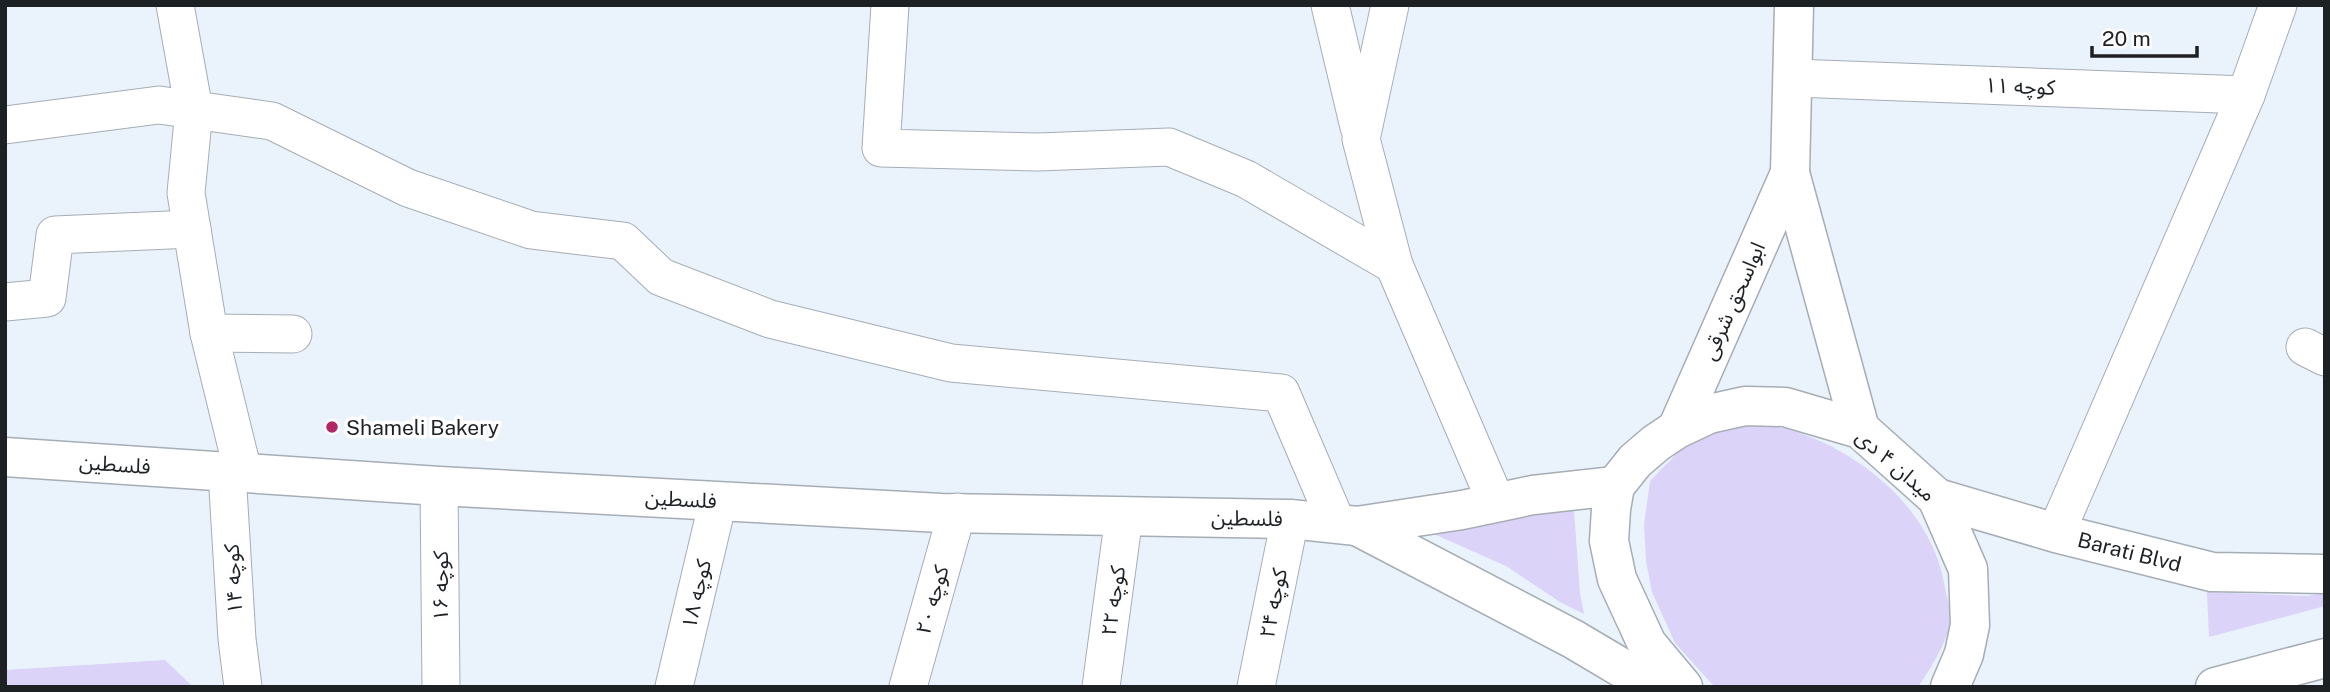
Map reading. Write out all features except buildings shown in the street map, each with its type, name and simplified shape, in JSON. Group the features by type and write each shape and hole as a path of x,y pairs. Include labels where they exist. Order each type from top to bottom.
{"main road":[{"name":"ابواسحق شرقی","path":"1794,5 1790,173 1860,429"},
{"name":"ابواسحق شرقی","path":"1677,429 1790,173"},
{"name":"میدان ۴ دی","path":"1615,486 1635,461 1656,443 1677,429 1709,414 1745,407 1785,407 1860,429 1937,498 1968,569 1970,625 1964,654 1950,687"},
{"name":"فلسطین","path":"5,457 439,486 718,501 957,512 1290,519 1347,525"},
{"path":"1347,525 1462,510 1533,495 1615,486 1609,541 1617,579 1647,644 1683,687"},
{"name":"Barati Blvd","path":"1937,498 2056,533 2213,572 2325,574"},
{"path":"1347,525 1573,639 1654,687"},
{"path":"2215,687 2325,658"}],"street":[{"name":"کوچه ۱۴","path":"175,5 194,110 186,193 235,472 237,639 243,687"},
{"path":"890,5 881,148 1038,152 1169,147 1246,179 1394,265"},
{"path":"1330,5 1394,265 1496,502"},
{"path":"1361,139 1390,5"},
{"path":"2056,533 2246,94 2278,5"},
{"name":"کوچه ۱۱","path":"1794,78 2246,94"},
{"path":"5,125 159,105 272,121 408,188 531,230 623,241 661,277 770,320 951,363 1281,393 1347,525"},
{"path":"5,302 47,298 55,235 191,229"},
{"path":"209,333 293,334"},
{"name":"کوچه ۱۶","path":"439,486 440,687"},
{"name":"کوچه ۱۸","path":"674,687 718,501"},
{"name":"کوچه ۲۰","path":"908,687 957,512"},
{"name":"کوچه ۲۲","path":"1101,687 1124,516"},
{"name":"کوچه ۲۴","path":"1256,687 1290,519"}],"shaded area":[{"path":"1729,424 1787,429 1840,451 1887,485 1924,530 1936,556 1951,615 1941,649 1918,687 1717,687 1675,643 1652,592 1646,561 1644,525 1650,481 1691,439"},
{"path":"1565,499 1573,504 1584,614 1560,602 1506,566 1425,530 1499,522"},
{"path":"2207,592 2308,596 2325,592 2325,606 2209,637"},
{"path":"165,660 193,687 5,687 5,670"}],"place":[{"name":"Shameli Bakery","path":"332,427"}]}
